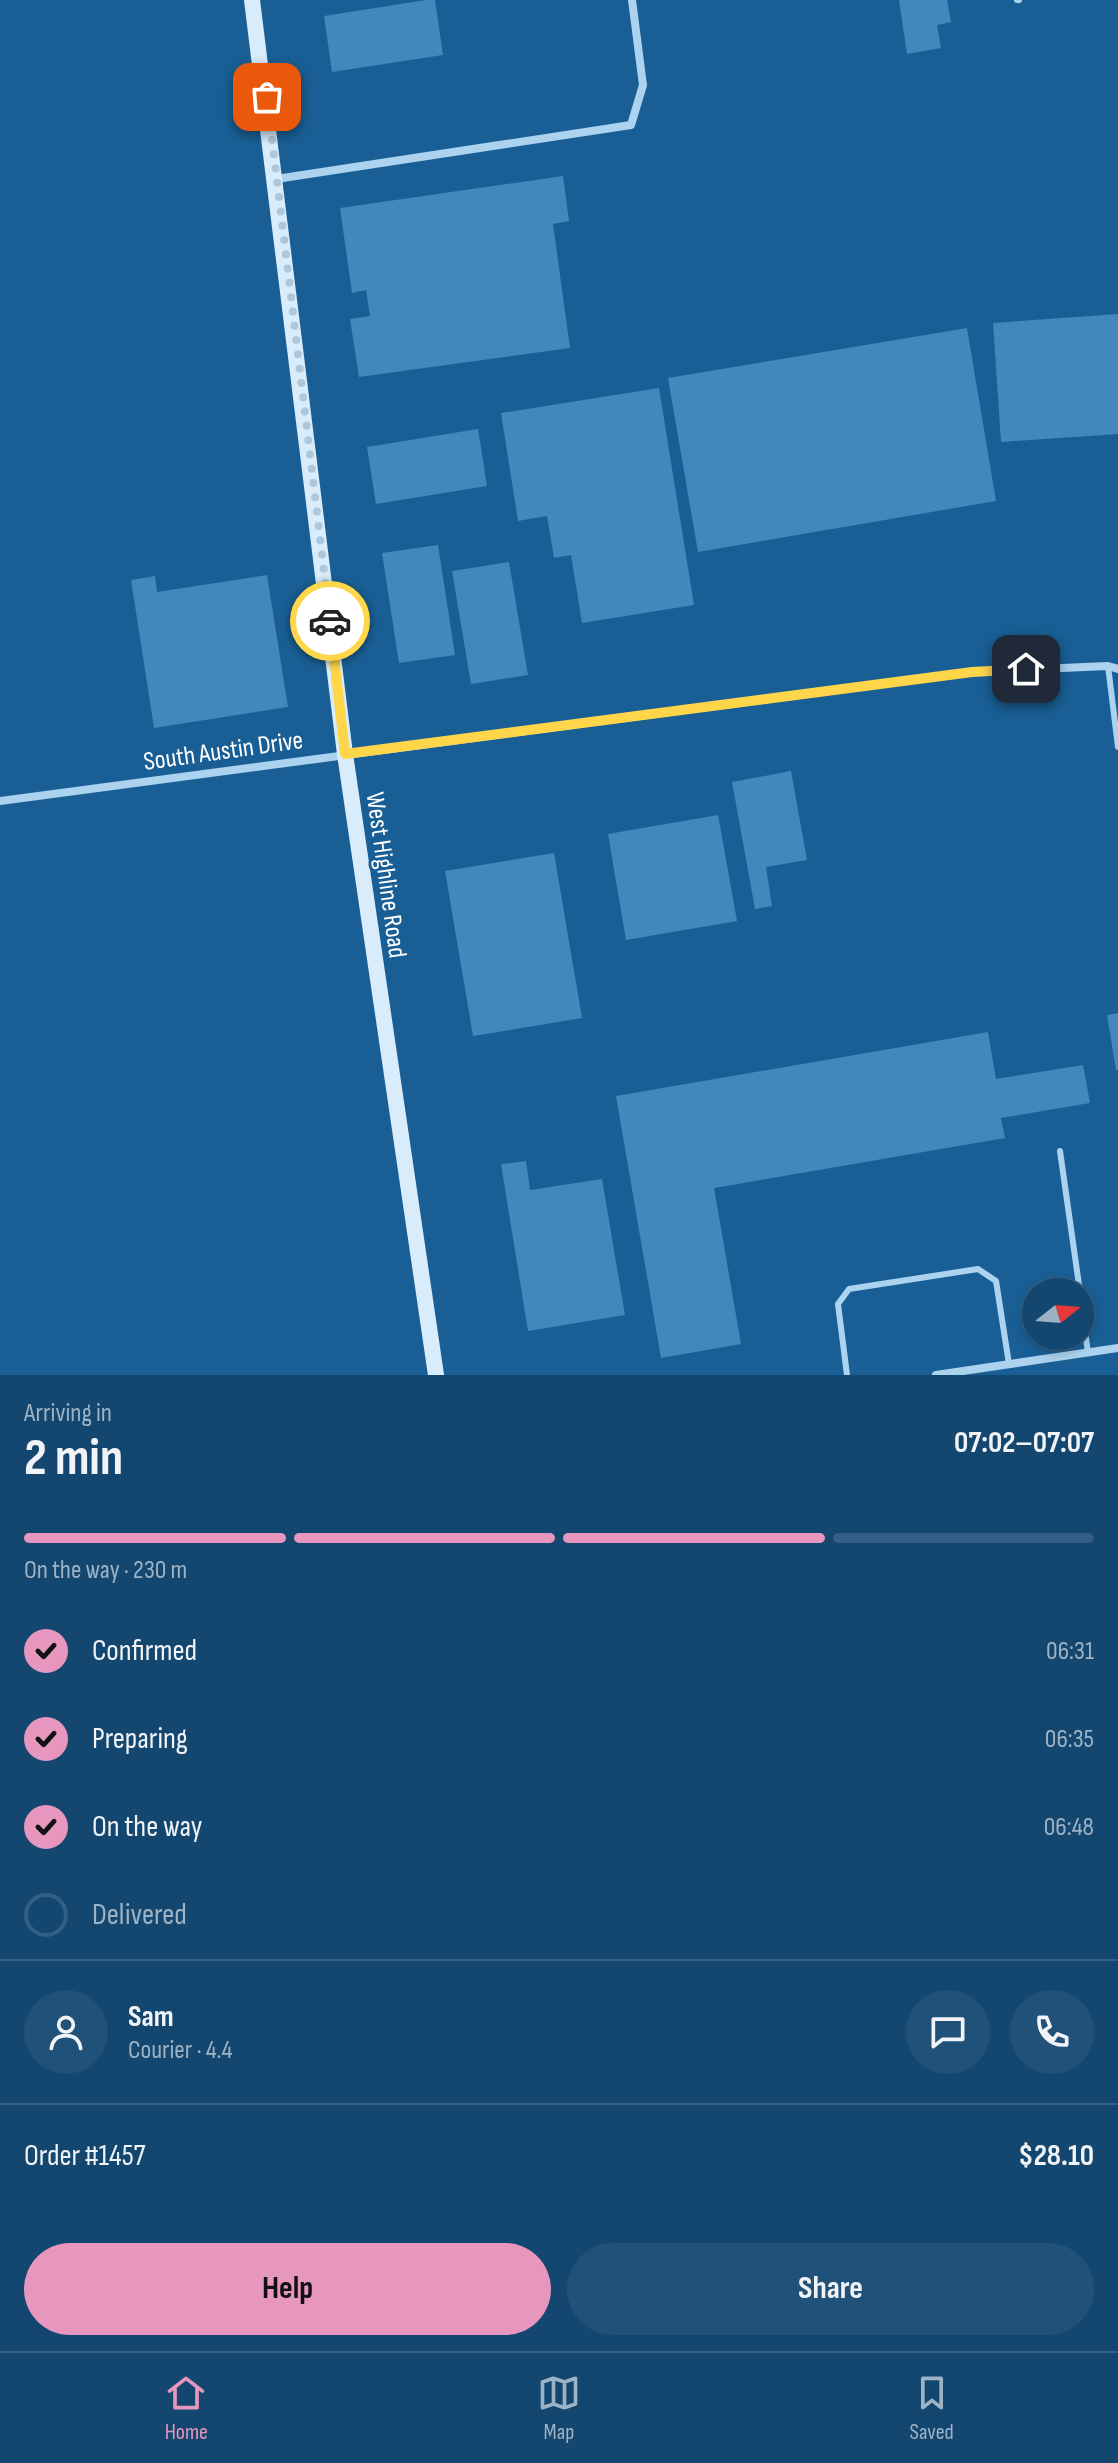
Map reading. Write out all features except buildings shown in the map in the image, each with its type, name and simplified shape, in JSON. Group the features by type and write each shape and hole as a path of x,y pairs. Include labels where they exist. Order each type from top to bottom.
{"street":[{"name":"West Highline Road","path":"252,0 345,754 436,1375"},
{"path":"276,179 631,125 643,85 632,0"},
{"name":"South Austin Drive","path":"0,801 972,672 1108,666 1118,669"},
{"path":"936,1375 1118,1348"}],"lane":[{"path":"1108,666 1118,747"},
{"path":"1060,1151 1078,1278"},
{"path":"847,1375 838,1304 849,1289 978,1269 996,1281 1009,1364"}],"way so far":[{"path":"267,97 330,621"}],"route":[{"path":"330,621 345,754 972,672 1026,669"}]}
